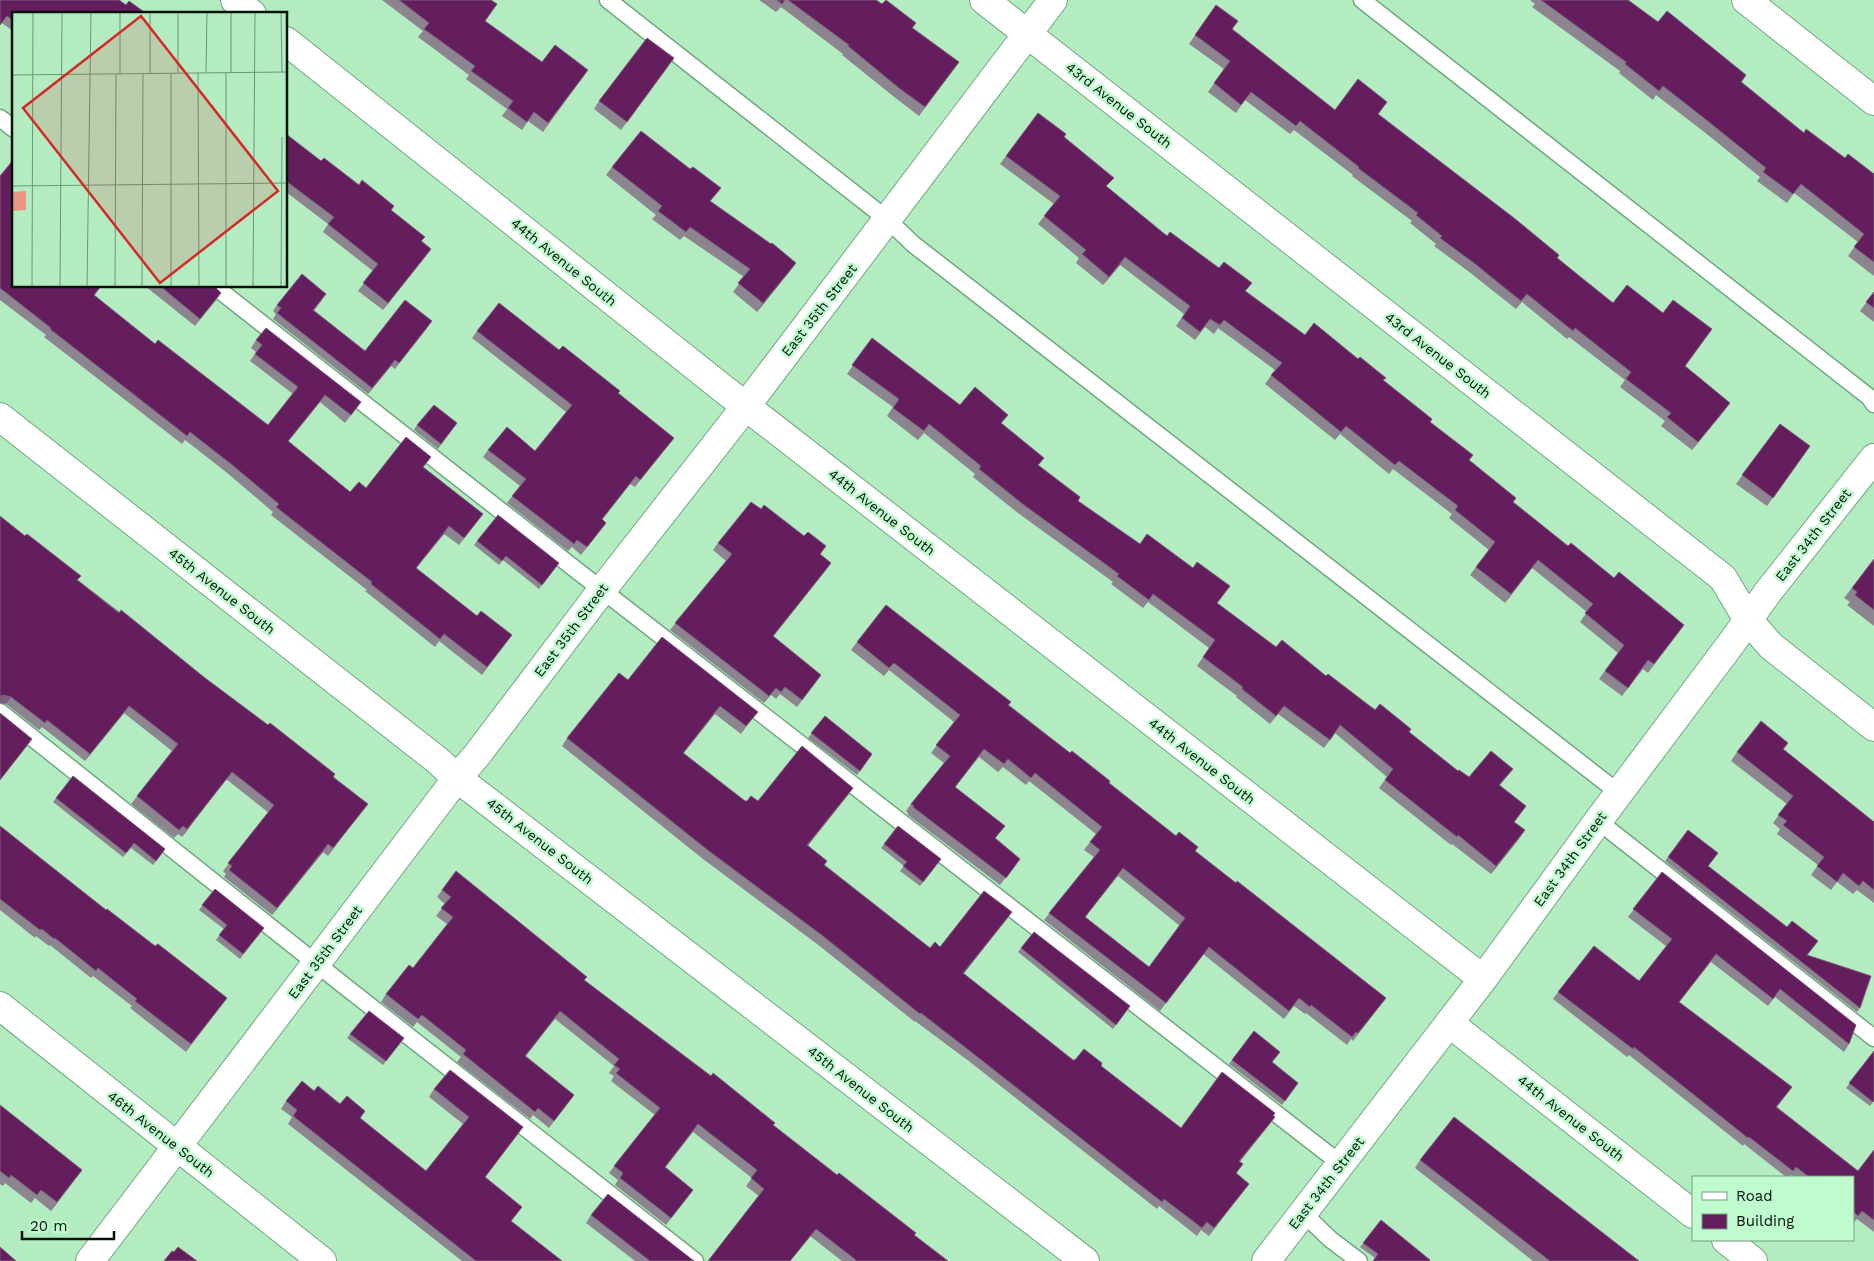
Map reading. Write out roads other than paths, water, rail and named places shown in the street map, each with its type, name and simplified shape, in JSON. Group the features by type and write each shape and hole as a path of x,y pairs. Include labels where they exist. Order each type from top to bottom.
{"street":[{"path":"235,0 250,12"},
{"name":"43rd Avenue South","path":"984,0 1723,578 1748,620 1772,646 1874,727"},
{"name":"East 35th Street","path":"90,1261 457,778 477,755 602,590 746,406 1053,0"},
{"path":"1746,0 1874,101"},
{"name":"44th Avenue South","path":"288,43 746,406 1483,979"},
{"name":"45th Avenue South","path":"0,417 457,778 1085,1261"},
{"name":"East 34th Street","path":"1266,1261 1483,979 1768,592 1874,458"},
{"name":"46th Avenue South","path":"0,1006 322,1261"},
{"name":"44th Avenue South","path":"1449,1023 1692,1213"},
{"path":"1727,1241 1753,1261"}],"lane":[{"path":"608,0 888,220 921,250 1619,793"},
{"path":"1362,0 1869,397 1874,404"},
{"path":"0,118 12,127"},
{"path":"217,288 1341,1164"},
{"path":"0,712 696,1261"},
{"path":"1598,821 1874,1038"},
{"path":"1303,1213 1330,1240 1359,1261"}]}
